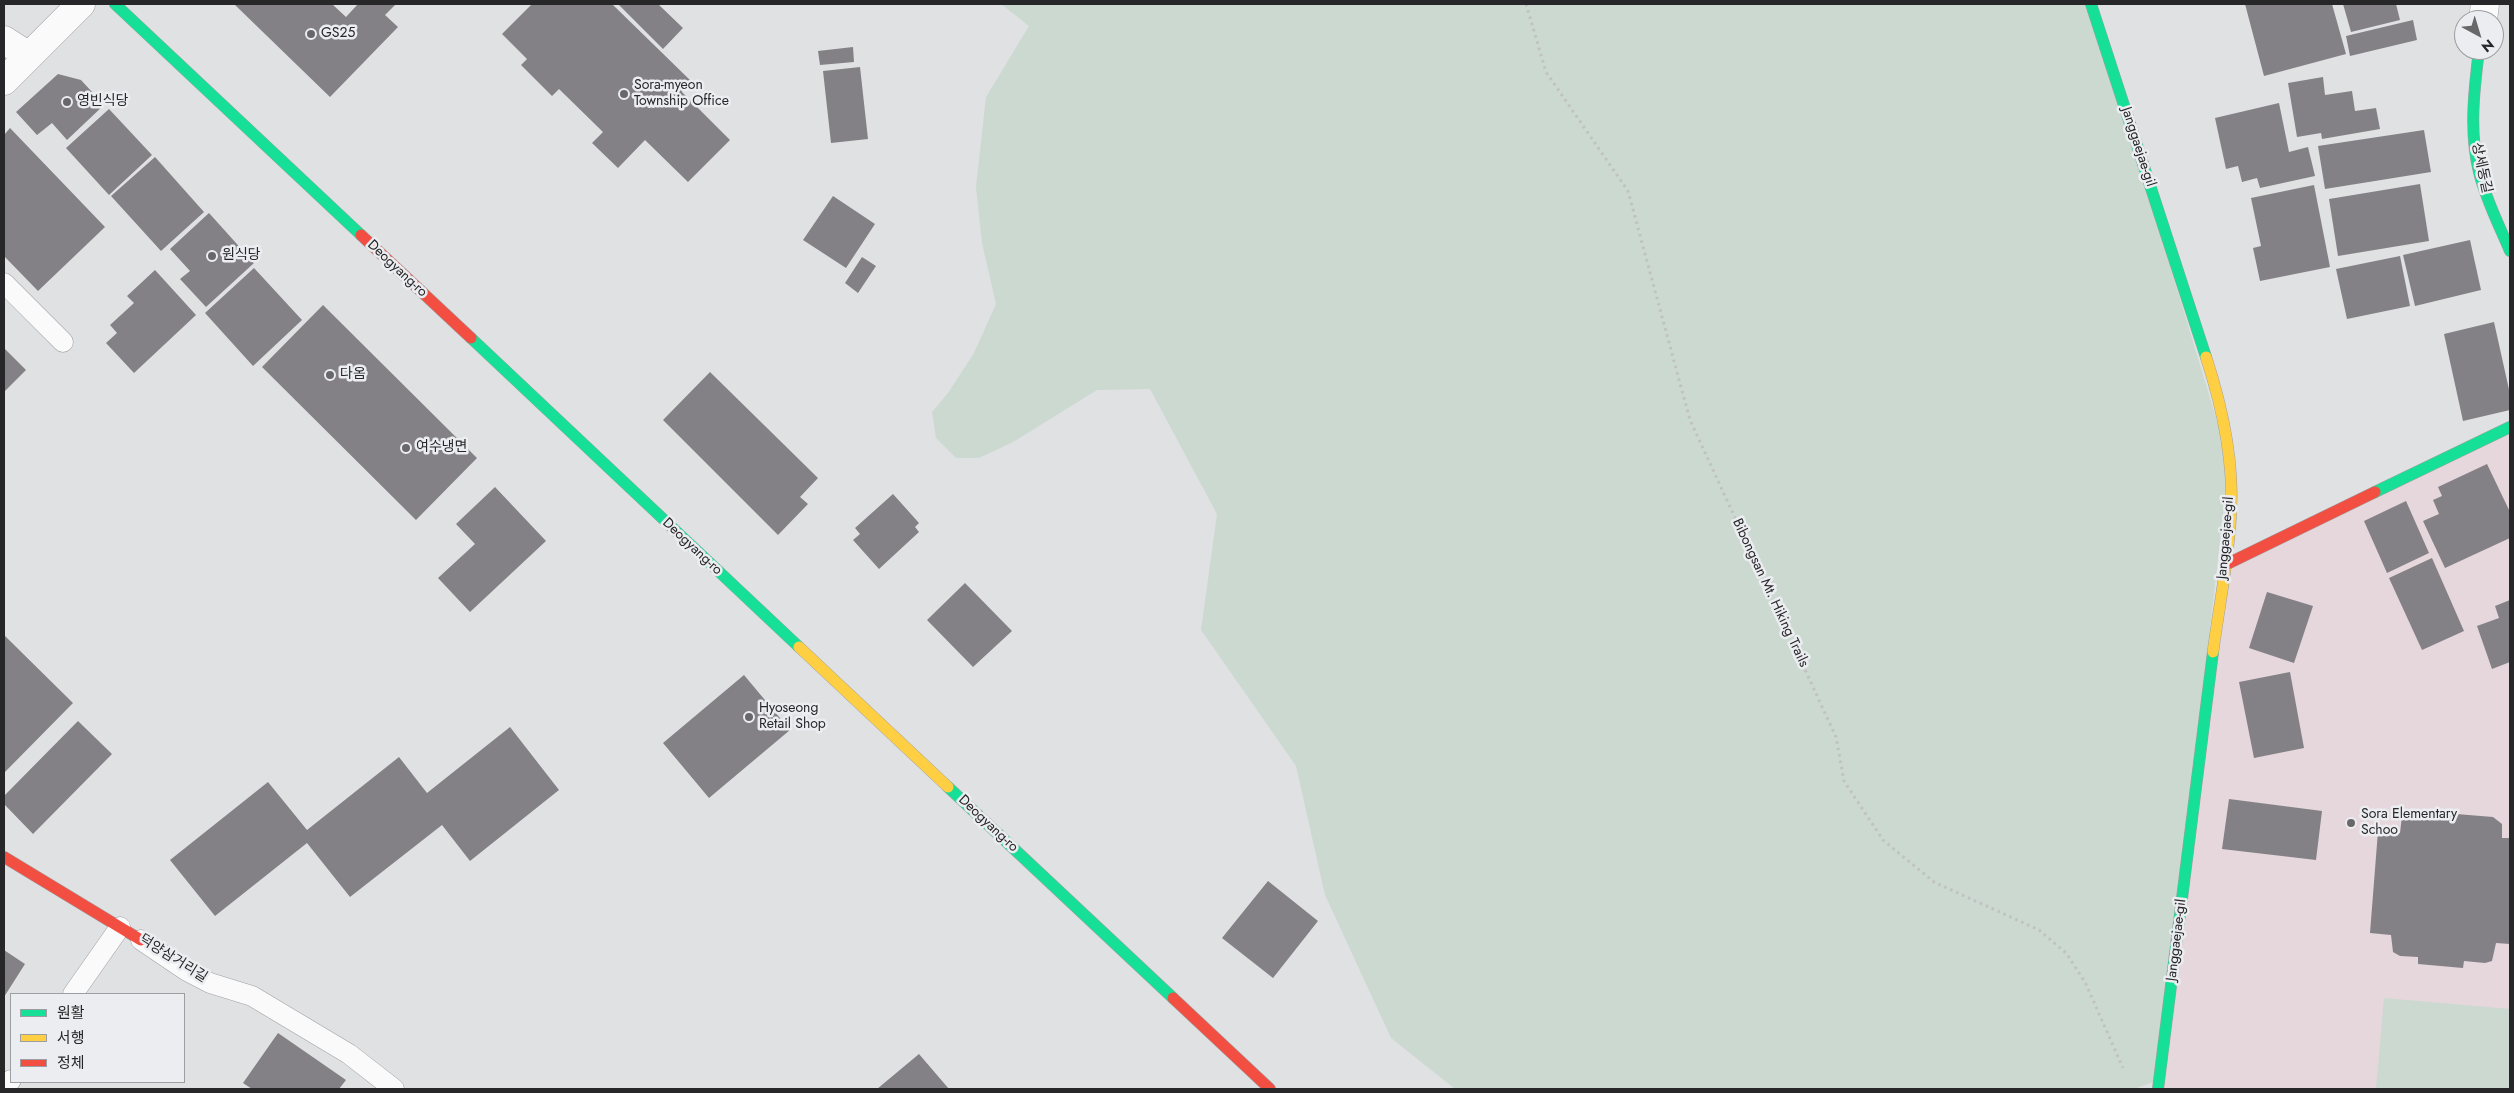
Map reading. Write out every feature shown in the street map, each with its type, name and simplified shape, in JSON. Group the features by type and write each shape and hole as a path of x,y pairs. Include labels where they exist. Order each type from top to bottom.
{"street":[{"path":"4,81 81,4"},
{"name":"Deogyang-ro","path":"115,4 1270,1089"},
{"name":"Janggaejae-gil","path":"2091,4 2219,397 2229,461 2231,511 2158,1089"},
{"path":"4,40 29,56"},
{"name":"상세동길","path":"2478,60 2474,140 2476,156 2488,200 2510,251"},
{"path":"2224,565 2510,427"},
{"name":"덕양삼거리길","path":"4,857 141,940"}],"lane":[{"path":"4,283 63,342"},
{"path":"74,993 120,927"},
{"name":"덕양삼거리길","path":"141,940 210,983 252,996 349,1054 394,1089"}],"path":[{"name":"Bibongsan Mt. Hiking Trails","path":"1526,4 1546,72 1628,191 1690,420 1836,737 1844,781 1883,840 1934,882 2039,930 2066,954 2084,982 2126,1073"}],"shaded area":[{"path":"1001,4 2091,4 2229,461 2159,1080 2134,1089 1455,1089 1391,1038 1325,895 1296,766 1201,630 1217,514 1150,389 1097,390 1013,442 979,458 956,458 936,438 932,412 948,393 974,353 996,304 982,243 976,187 986,97 1029,26"},
{"name":"Sora Elementary Schoo","path":"2510,427 2510,1089 2158,1089 2225,565"},
{"path":"2384,998 2510,1009 2510,1089 2376,1089"}],"building":[{"path":"234,4 332,4 346,17 358,4 396,4 385,15 398,27 330,97"},
{"name":"Sora-myeon Township Office","path":"532,4 612,4 692,82 682,92 730,140 688,182 645,140 618,168 592,143 603,132 559,89 552,96 521,65 527,59 502,34"},
{"path":"618,4 658,4 683,28 663,49"},
{"path":"2245,4 2332,4 2346,54 2264,76"},
{"path":"2343,4 2396,4 2400,20 2351,32"},
{"path":"2413,20 2417,40 2350,56 2346,36"},
{"path":"853,47 854,62 820,65 818,51"},
{"path":"860,67 868,139 831,143 823,71"},
{"path":"58,74 81,80 104,105 67,140 52,123 37,135 16,112"},
{"path":"2323,77 2325,95 2352,91 2355,111 2376,108 2380,129 2322,139 2321,133 2297,137 2288,83"},
{"path":"2279,103 2289,152 2308,147 2315,176 2260,188 2257,178 2242,182 2238,166 2226,169 2215,118"},
{"path":"109,109 152,155 109,195 66,148"},
{"path":"10,128 105,227 38,291 4,256 4,135"},
{"path":"2424,130 2431,172 2325,189 2318,146"},
{"path":"155,157 204,212 161,251 111,196"},
{"path":"2420,184 2429,241 2338,256 2329,199"},
{"path":"2314,185 2330,267 2260,281 2253,248 2261,246 2251,198"},
{"path":"833,196 875,224 846,268 803,240"},
{"path":"209,213 254,263 206,307 180,279 190,271 170,249"},
{"path":"2470,240 2481,290 2415,306 2403,255"},
{"path":"2400,256 2410,306 2347,319 2336,269"},
{"path":"862,257 876,266 858,293 845,283"},
{"path":"254,268 302,320 253,366 205,313"},
{"path":"155,270 196,315 134,373 106,343 117,333 110,325 134,303 127,296"},
{"path":"323,305 477,458 416,520 262,367"},
{"path":"2494,322 2510,394 2510,410 2463,421 2444,334"},
{"path":"4,348 26,370 4,392"},
{"path":"710,372 818,478 800,497 808,504 778,535 663,420"},
{"path":"2487,464 2510,512 2510,538 2445,568 2423,521 2439,514 2433,500 2442,496 2438,487"},
{"path":"495,487 546,541 470,612 438,578 475,544 456,524"},
{"path":"893,494 919,523 915,527 919,532 879,569 853,540 860,534 855,528"},
{"path":"2406,501 2429,553 2387,573 2364,521"},
{"path":"2432,558 2464,631 2422,650 2389,578"},
{"path":"965,583 1012,631 973,667 927,620"},
{"path":"2267,592 2313,606 2294,663 2249,648"},
{"path":"2510,600 2510,662 2492,669 2477,626 2499,618 2495,606"},
{"path":"4,635 73,703 4,773"},
{"path":"2290,672 2304,748 2254,758 2239,682"},
{"path":"744,675 790,730 709,798 663,743"},
{"path":"78,721 112,754 33,834 4,804 4,796"},
{"path":"510,727 559,790 470,861 442,825 350,897 307,843 215,916 170,860 268,782 307,830 399,757 427,793"},
{"path":"2229,799 2322,811 2316,860 2222,849"},
{"path":"2407,810 2493,817 2502,824 2502,838 2510,838 2510,944 2496,943 2492,961 2485,963 2464,961 2463,968 2418,964 2418,957 2400,956 2393,952 2391,935 2370,933 2378,831 2400,833 2402,816"},
{"path":"1268,881 1318,921 1273,978 1222,938"},
{"path":"4,950 25,964 4,997"},
{"path":"278,1033 346,1080 339,1089 252,1089 243,1083"},
{"path":"919,1054 949,1089 877,1089"}],"traffic: fast":[{"path":"115,4 361,235"},
{"path":"2091,4 2206,357"},
{"path":"2478,60 2473,111 2476,157 2485,192 2510,251"},
{"path":"471,338 799,647"},
{"path":"2375,492 2510,427"},
{"path":"2158,1089 2213,652"},
{"path":"948,787 1173,998"}],"traffic: slow":[{"path":"2206,357 2222,414 2231,472 2231,511 2228,546 2213,652"},
{"path":"799,647 948,787"}],"traffic: jam":[{"path":"361,235 471,338"},
{"path":"2225,565 2375,492"},
{"path":"4,857 141,940"},
{"path":"1173,998 1270,1089"}],"place":[{"name":"GS25","path":"311,34"},
{"name":"Sora-myeon Township Office","path":"624,94"},
{"name":"영빈식당","path":"67,102"},
{"name":"원식당","path":"212,256"},
{"name":"다옴","path":"330,375"},
{"name":"여수냉면","path":"406,448"},
{"name":"Hyoseong Retail Shop","path":"749,717"},
{"name":"Sora Elementary Schoo","path":"2351,823"}]}
